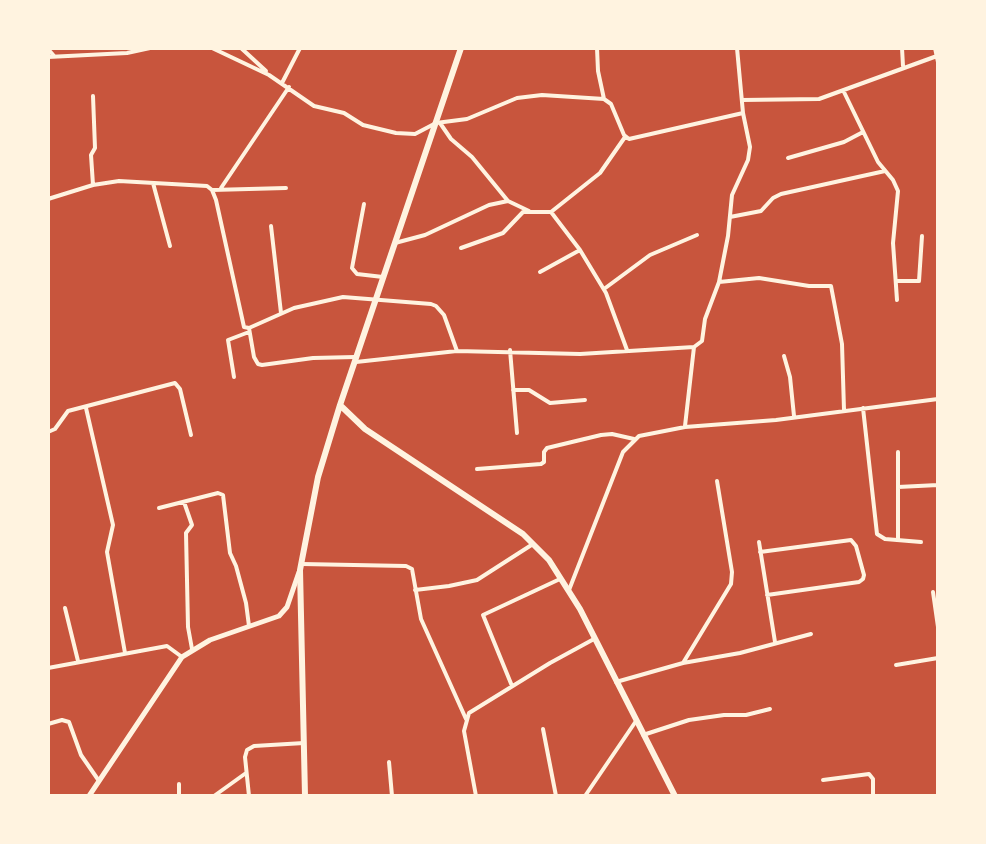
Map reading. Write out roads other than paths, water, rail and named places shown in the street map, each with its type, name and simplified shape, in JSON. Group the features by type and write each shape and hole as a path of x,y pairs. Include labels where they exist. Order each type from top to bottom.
{"main road":[{"path":"305,796 301,567 318,477 354,360 438,123 461,48"},
{"path":"340,405 365,429 534,543 569,590 675,796"}],"street":[{"path":"91,48 92,55"},
{"path":"48,49 51,57 127,53 150,48"},
{"path":"212,48 269,75 314,106 344,113 363,125 389,132 415,134 438,123 471,118 528,95 604,99"},
{"path":"241,48 269,75"},
{"path":"282,83 300,48"},
{"path":"597,48 604,99 613,108 625,137 631,139 743,113"},
{"path":"212,190 242,324 249,330 254,357 262,365 313,358 354,360 457,351 580,354 694,347 702,343 705,319 719,282 732,195 750,154 737,48"},
{"path":"902,48 903,66"},
{"path":"742,100 814,100 903,66 937,59 935,48"},
{"path":"221,188 289,87"},
{"path":"843,90 863,132 898,191 893,243 897,300"},
{"path":"93,96 93,185"},
{"path":"438,123 472,157 508,201 529,211"},
{"path":"788,158 844,142 863,132"},
{"path":"461,248 503,233 523,212 551,212 600,173 625,137"},
{"path":"730,217 764,210 771,200 781,194 885,171"},
{"path":"48,199 93,185 119,181 199,184 212,190 286,188"},
{"path":"153,183 170,246"},
{"path":"394,243 425,235 493,203 508,201"},
{"path":"364,204 352,268 357,274 383,277"},
{"path":"551,212 604,289 627,351"},
{"path":"271,226 281,313"},
{"path":"604,289 650,255 697,235"},
{"path":"896,281 919,281 922,236"},
{"path":"540,272 580,250"},
{"path":"719,282 754,277 809,286 831,286 844,361 844,410"},
{"path":"234,377 228,340 281,313 338,297 436,306 444,315 457,351"},
{"path":"685,427 694,347"},
{"path":"510,350 517,433"},
{"path":"784,356 790,377 794,417"},
{"path":"48,432 55,429 65,412 175,383 180,389 191,435"},
{"path":"513,390 529,390 550,403 585,400"},
{"path":"569,590 623,452 639,436 685,427 938,399"},
{"path":"86,408 113,525 107,552 125,653"},
{"path":"863,408 877,534 881,539 921,542"},
{"path":"477,469 541,464 547,448 601,435 634,439"},
{"path":"938,444 938,522"},
{"path":"898,452 898,540"},
{"path":"683,663 731,584 732,572 717,481"},
{"path":"898,487 938,485"},
{"path":"159,508 218,493 223,495 230,553 253,627"},
{"path":"184,502 192,525 186,533 187,619 192,649"},
{"path":"760,552 851,540 856,546 864,575 859,582 767,595"},
{"path":"759,542 775,643"},
{"path":"415,590 477,580 534,543"},
{"path":"89,796 182,657 210,640 253,627 283,613 301,567 410,567 415,573 421,619 466,719"},
{"path":"512,686 483,615 562,578"},
{"path":"933,592 938,627"},
{"path":"65,608 78,661"},
{"path":"616,682 683,663 740,653 811,634"},
{"path":"476,796 464,731 466,719 472,710 594,639"},
{"path":"48,668 167,646 182,657"},
{"path":"896,665 938,658"},
{"path":"643,735 689,720 746,715 770,709"},
{"path":"48,724 64,720 69,722 84,760 99,781"},
{"path":"585,796 636,721"},
{"path":"543,729 556,796"},
{"path":"249,796 247,750 254,746 304,743"},
{"path":"389,762 392,796"},
{"path":"214,796 246,773"},
{"path":"823,780 869,774 873,779 873,796"},
{"path":"179,784 179,796"}]}
